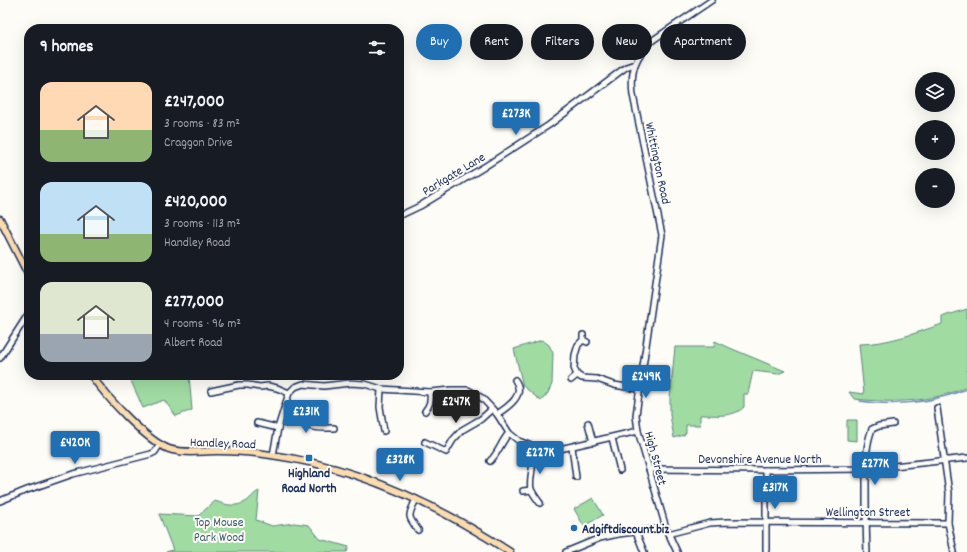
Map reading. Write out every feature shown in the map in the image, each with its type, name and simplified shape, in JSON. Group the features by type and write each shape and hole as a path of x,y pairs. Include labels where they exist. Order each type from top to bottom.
{"main road":[{"path":"0,219 24,266"},
{"name":"Handley Road","path":"94,380 105,394 143,432 150,438 168,448 182,451 218,451 272,455 301,460 341,471 382,484 416,499 452,517 510,552"}],"street":[{"name":"Whittington Road","path":"642,366 662,235 633,95 632,78 634,64 645,47 653,40 712,0"},
{"name":"Parkgate Lane","path":"404,214 420,206 549,125 626,67 634,64"},
{"path":"0,358 24,322"},
{"path":"584,339 578,345 576,350 574,368 577,375 582,378 597,379 614,385 639,389"},
{"name":"High Street","path":"642,366 636,415 638,431 667,531 677,552"},
{"path":"571,380 577,375"},
{"path":"497,414 514,401 519,389 515,380"},
{"path":"272,455 278,428 290,393 295,387 303,384 324,386 350,383 365,384 381,389 430,392 468,390 482,398 497,414 509,433 519,441 536,448 548,450 572,447 638,431"},
{"path":"211,391 239,385 248,385 260,387 268,386 290,393"},
{"path":"381,389 380,407 384,431"},
{"path":"425,411 430,406 430,392"},
{"path":"937,408 949,493 948,523 954,552"},
{"path":"425,442 446,452 452,440 462,430 481,419 492,409"},
{"path":"284,413 317,428 334,428"},
{"path":"257,423 278,428"},
{"path":"588,423 593,442"},
{"path":"867,552 866,469 868,439 872,429 879,426 893,424"},
{"path":"490,461 495,456 502,442 509,433"},
{"path":"612,438 620,470"},
{"path":"0,501 73,474 150,454 158,449 160,444"},
{"path":"572,447 576,477"},
{"path":"536,448 532,463 531,490 540,503"},
{"name":"Devonshire Avenue North","path":"649,469 866,469 967,458"},
{"path":"766,470 766,550"},
{"path":"523,491 531,490"},
{"path":"416,499 410,514 410,519 418,530"},
{"name":"Wellington Street","path":"566,552 600,538 618,534 667,531 710,523 948,523"},
{"path":"636,532 644,552"}],"green space":[{"path":"967,309 967,387 925,399 883,401 854,399 849,392 864,394 859,344 870,344 912,334 942,324 942,317"},
{"path":"542,340 549,345 553,353 552,384 548,393 541,401 523,386 514,349"},
{"path":"715,341 785,371 778,374 753,371 748,394 744,394 744,407 740,411 729,414 700,415 700,425 686,425 686,432 684,435 674,438 670,415 670,397 675,347 714,347"},
{"path":"189,380 192,410 176,416 164,400 143,408 131,381"},
{"path":"847,420 857,420 857,441 847,440"},
{"name":"Top Mouse Park Wood","path":"259,491 256,520 272,526 294,523 309,525 320,539 349,547 347,552 166,552 173,550 159,514 198,516 215,501 227,505 239,505 247,501"},
{"path":"593,498 603,515 584,526 574,509"}],"waterway":[{"path":"860,401 874,403 914,402 941,397 967,389"}],"place":[{"name":"Highland Road North","path":"309,458"},
{"name":"Adgiftdiscount.biz","path":"574,528"}]}
